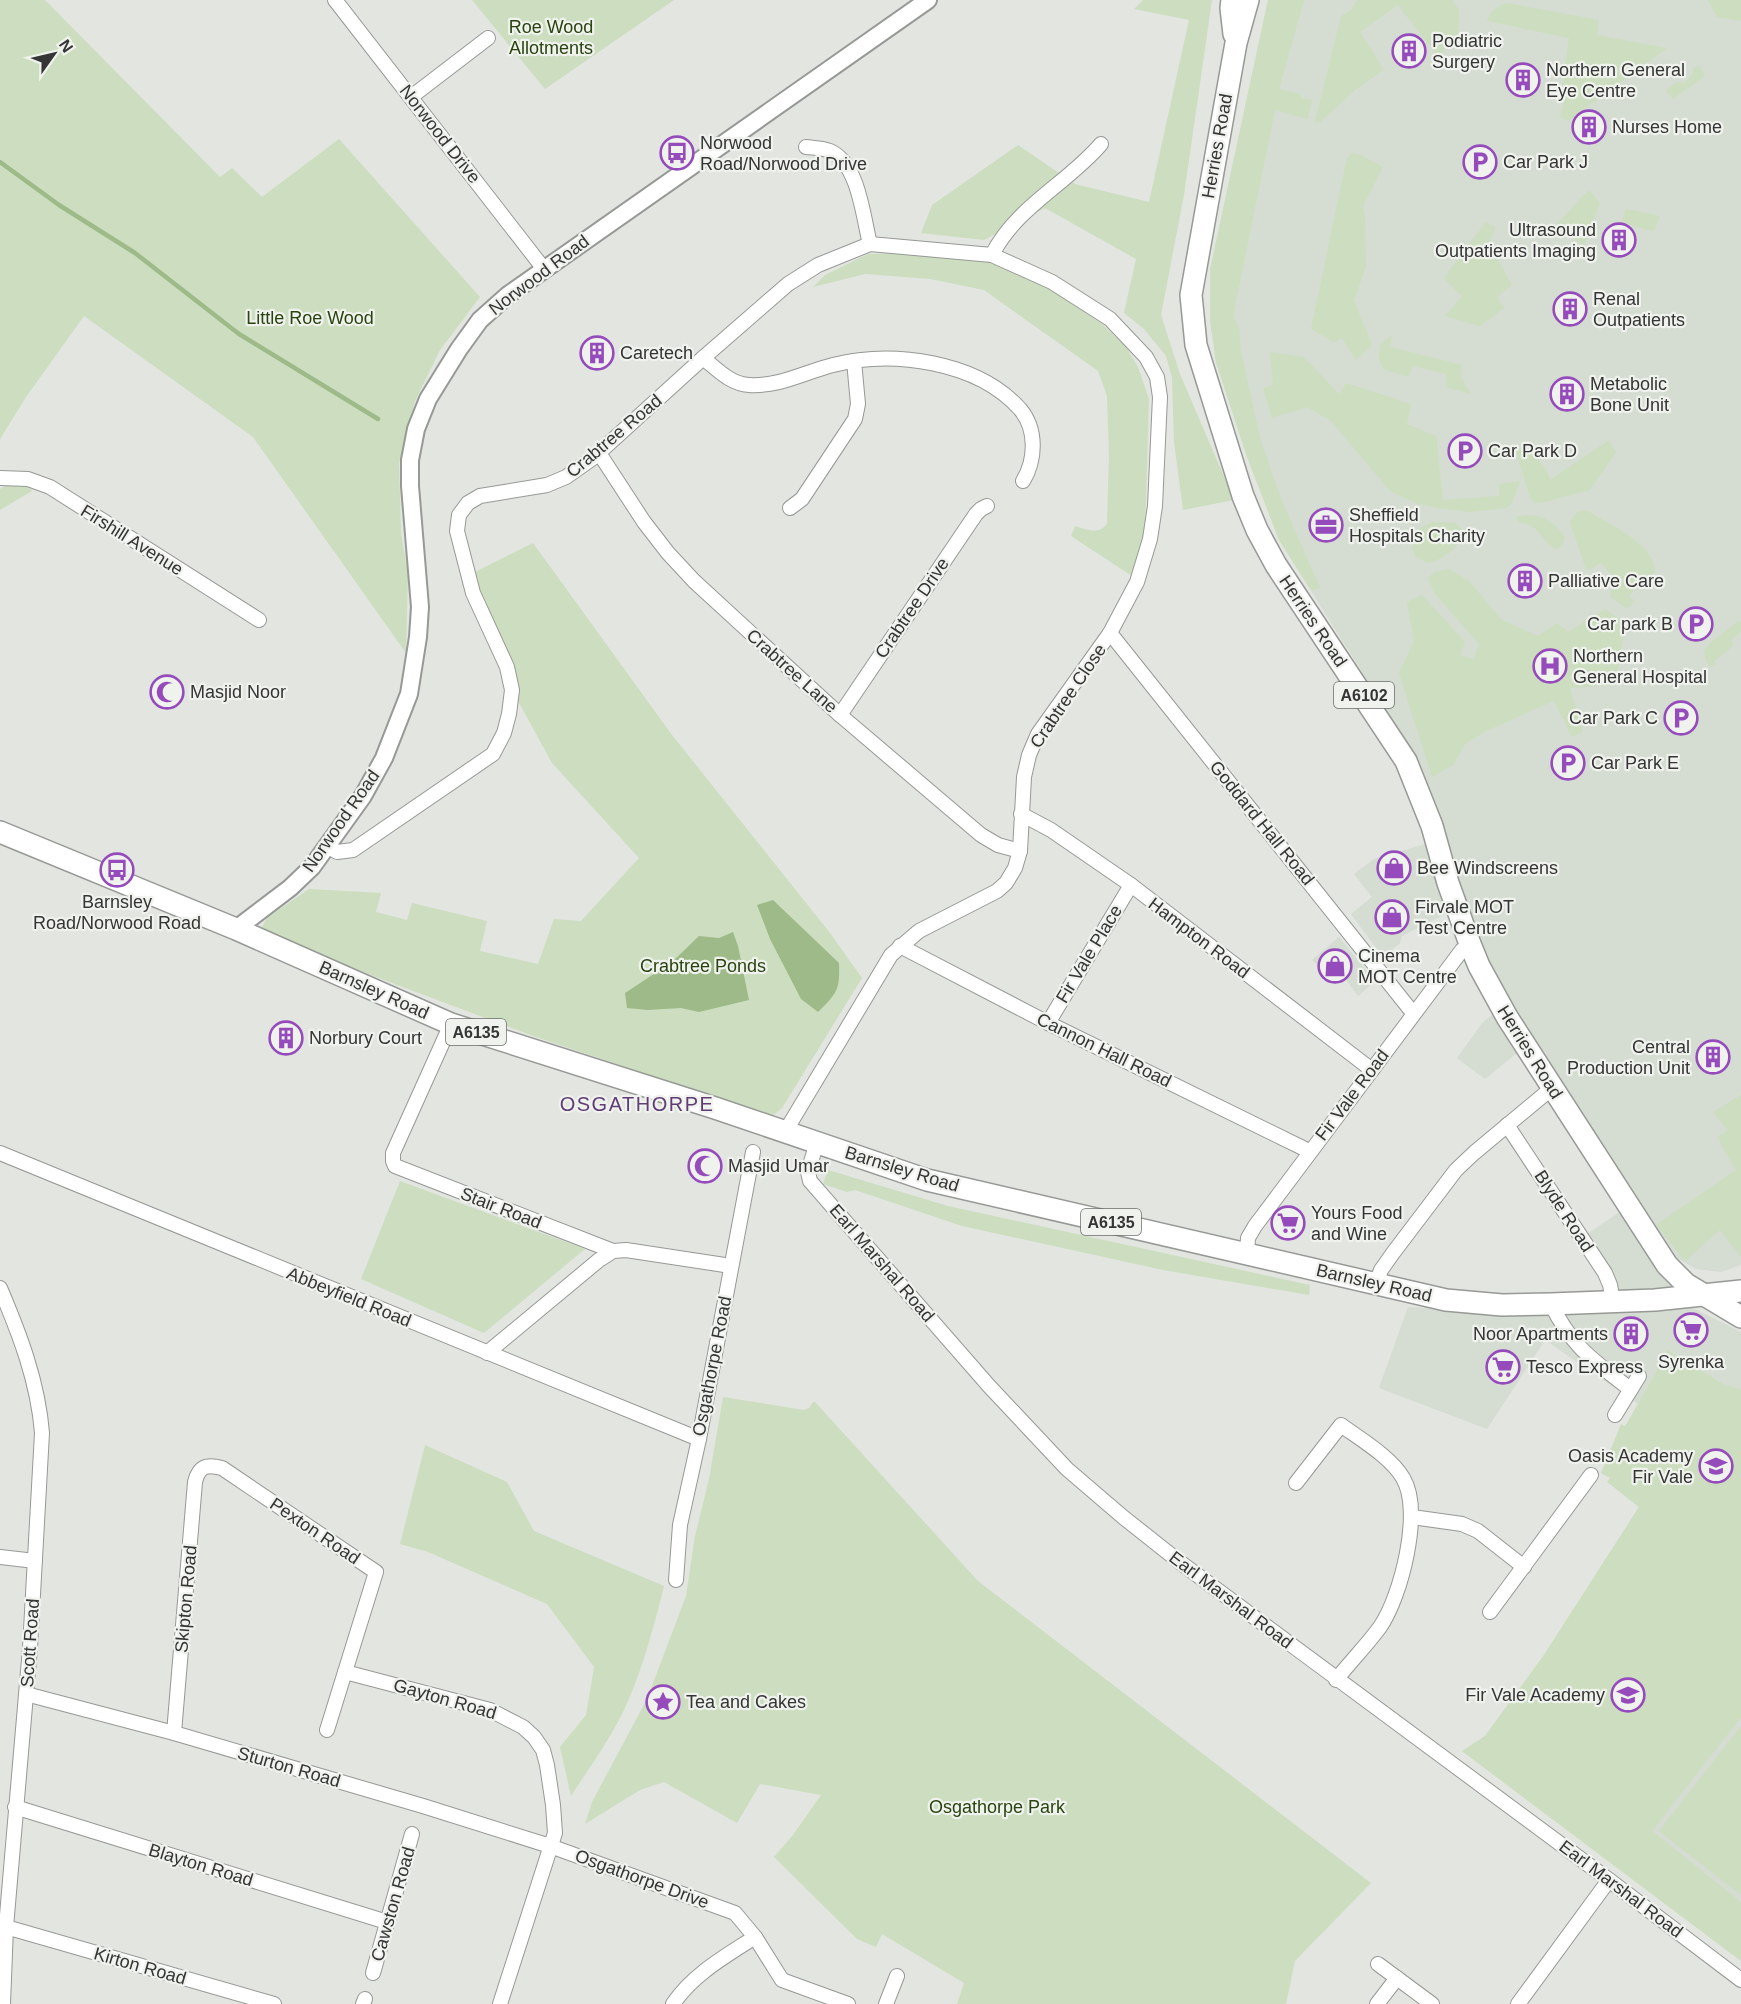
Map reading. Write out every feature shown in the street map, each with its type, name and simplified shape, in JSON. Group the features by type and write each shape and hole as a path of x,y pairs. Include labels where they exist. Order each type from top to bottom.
{"main road":[{"name":"Herries Road","path":"1232,0 1236,44"},
{"name":"Herries Road","path":"1248,0 1236,44 1191,295 1196,345 1243,496 1257,530 1276,565 1406,761 1425,806 1448,883 1470,944 1479,966 1507,1017 1667,1265 1686,1284 1704,1296"},
{"name":"Barnsley Road","path":"0,832 236,930 451,1024 818,1142 927,1180 1446,1300 1502,1305 1551,1304 1704,1296 1741,1291"},
{"name":"A6102","path":"1704,1296 1741,1317"}],"street":[{"name":"Norwood Drive","path":"335,0 544,268"},
{"name":"Norwood Road","path":"236,930 290,888 312,867 373,778 384,758 409,694 418,637 420,607 410,486 410,460 416,429 428,399 480,320 544,268 928,0"},
{"path":"411,97 488,38"},
{"path":"992,255 999,240 1008,229 1042,196 1092,155 1101,144"},
{"path":"806,147 831,151 851,172 856,183 870,244"},
{"name":"Crabtree Road","path":"327,846 337,852 353,850 493,754 504,733 512,690 507,667 473,593 457,531 459,514 468,503 480,496 547,485 566,477 599,453 788,284 818,265 870,244 992,255 1052,282 1083,300 1110,319 1146,357"},
{"name":"Crabtree Close","path":"785,1132 891,955 919,931 997,891 1016,868 1020,851 1024,777 1029,755 1038,734 1110,633 1137,582 1150,539 1155,506 1160,397 1158,377 1146,357"},
{"path":"703,358 735,382 748,385 768,384 854,361 882,359 938,365 963,371 987,382 1009,398 1024,414 1032,435 1033,453 1030,470 1023,482"},
{"path":"790,508 802,499 855,418 858,404 854,361"},
{"name":"Crabtree Lane","path":"599,453 644,522 694,581 840,715 981,835 998,845 1020,851"},
{"name":"Firshill Avenue","path":"0,478 28,478 50,487 259,620"},
{"name":"Crabtree Drive","path":"840,715 976,514 987,506"},
{"name":"Goddard Hall Road","path":"1110,633 1413,1014"},
{"name":"Hampton Road","path":"1022,814 1044,826 1131,885 1372,1070"},
{"name":"Fir Vale Place","path":"1048,1023 1131,885"},
{"name":"Fir Vale Road","path":"1247,1253 1251,1231 1413,1014 1462,950 1470,944"},
{"name":"Cannon Hall Road","path":"900,946 1048,1023 1309,1151"},
{"name":"Stair Road","path":"451,1024 393,1154 395,1166 613,1251 645,1252 731,1266"},
{"path":"1376,1284 1381,1270 1437,1193 1468,1158 1552,1088"},
{"name":"Blyde Road","path":"1507,1125 1605,1273 1613,1301"},
{"name":"Earl Marshal Road","path":"818,1142 808,1172 810,1181 989,1386 1067,1469 1123,1518 1181,1563 1336,1680 1610,1880 1741,1980"},
{"name":"Osgathorpe Road","path":"676,1580 680,1525 687,1484 699,1439 753,1152"},
{"name":"Abbeyfield Road","path":"0,1154 699,1439"},
{"path":"487,1353 598,1260 613,1251"},
{"name":"Scott Road","path":"0,1288 30,1367 40,1406 42,1433 26,1694 6,1927 3,2004"},
{"path":"1551,1304 1561,1325 1575,1343 1591,1359 1630,1389"},
{"path":"1615,1415 1639,1376"},
{"path":"1296,1483 1341,1425 1393,1465 1404,1478 1411,1497 1412,1517 1396,1597 1381,1626 1336,1680"},
{"name":"Pexton Road","path":"204,1468 212,1465 222,1468 376,1572 327,1730"},
{"name":"Skipton Road","path":"174,1733 195,1482 198,1473 204,1468"},
{"path":"1490,1612 1591,1475"},
{"path":"1412,1517 1462,1524 1478,1531 1524,1567"},
{"path":"0,1557 35,1561"},
{"name":"Gayton Road","path":"345,1671 490,1710 523,1727 543,1750 548,1765 555,1833 500,2004"},
{"name":"Sturton Road","path":"26,1694 174,1733 550,1846"},
{"name":"Blayton Road","path":"15,1807 387,1922"},
{"name":"Cawston Road","path":"373,1973 412,1834"},
{"name":"Osgathorpe Drive","path":"550,1846 735,1913 755,1937"},
{"path":"1518,2004 1610,1880"},
{"name":"Kirton Road","path":"6,1927 274,2004"},
{"path":"673,2004 680,1993 702,1972 755,1937 782,1980 848,2004"},
{"path":"1378,1964 1432,2004"},
{"path":"886,2004 897,1976"},
{"path":"1377,2004 1397,1978"}],"shaded area":[{"name":"Northern General Hospital","path":"1268,0 1741,0 1741,1265 1721,1272 1696,1269 1663,1250 1491,972 1406,742 1279,540 1246,454 1216,362 1210,320 1210,270"},
{"path":"1429,843 1449,912 1402,936 1400,943 1383,957 1351,914 1372,897 1354,874 1374,859"},
{"path":"773,900 839,963 836,990 818,1012 801,999 770,939 757,905"},
{"path":"733,932 749,1000 699,1012 681,1008 648,1010 627,1008 625,993 672,962 699,936 719,938"},
{"name":"Cinema MOT Centre","path":"1339,937 1375,981 1358,996 1341,973 1334,979 1312,960"},
{"path":"1495,1013 1518,1052 1485,1079 1457,1058 1483,1022"},
{"name":"Fir Vale Academy","path":"1621,1211 1664,1279 1695,1309 1741,1332 1741,1961 1462,1751 1485,1736 1544,1655 1639,1507 1634,1503 1702,1448 1545,1340 1487,1429 1379,1388 1408,1307 1517,1314 1618,1311 1618,1285 1586,1235"}],"green space":[{"name":"Little Roe Wood","path":"0,0 45,0 220,177 232,168 262,197 339,139 480,297 440,350 415,401 399,463 401,533 408,574 406,653 253,437 84,316 26,397 0,439"},
{"name":"Roe Wood Allotments","path":"472,0 674,0 545,89"},
{"path":"1143,0 1212,0 1184,195 1161,315 1180,374 1234,500 1183,510 1174,442 1172,378 1166,356 1144,329 1124,313 1136,259 1045,208 984,240 921,233 932,205 1018,145 1075,184 1149,202 1189,20 1134,9"},
{"path":"1268,0 1304,0 1279,89 1300,94 1301,98 1312,100 1308,119 1275,110 1233,316 1239,329 1241,351 1260,438 1280,496 1320,588 1311,590 1279,540 1246,454 1216,362 1210,320 1210,270"},
{"path":"1358,0 1452,0 1459,10 1458,34 1448,41 1440,59 1398,5 1360,32 1384,70 1355,90 1320,122 1315,122 1341,16 1351,10"},
{"path":"1708,0 1741,0 1741,21 1717,17"},
{"path":"1507,3 1599,20 1597,35 1667,48 1568,121 1560,117 1567,89 1562,86 1569,38 1487,21 1494,9"},
{"path":"1698,65 1705,76 1673,99 1666,90 1677,82 1685,83 1692,75 1694,67"},
{"path":"1352,153 1361,155 1383,167 1363,206 1366,266 1354,301 1372,345 1356,360 1342,338 1334,342 1311,329 1347,158"},
{"path":"1589,190 1600,203 1584,246 1555,226"},
{"path":"1626,209 1660,216 1654,230 1622,222"},
{"path":"1486,222 1496,227 1487,247 1495,254 1512,285 1497,297 1504,308 1480,326 1445,316 1462,297 1444,278"},
{"path":"905,253 990,261 1029,277 1102,324 1126,347 1138,367 1149,399 1145,535 1132,576 1071,536 1075,526 1096,531 1107,524 1109,455 1107,396 1098,371 984,290 930,279 865,274 813,287 825,275 868,254"},
{"path":"1392,336 1390,347 1462,365 1461,378 1471,394 1446,387 1446,374 1413,366 1408,377 1383,369 1379,359 1380,345"},
{"path":"1270,352 1304,357 1339,394 1346,383 1411,404 1407,424 1436,436 1443,500 1499,496 1499,484 1520,481 1513,501 1507,508 1469,512 1418,504 1390,491 1331,421 1307,407 1272,418 1263,388 1273,385"},
{"path":"1609,440 1616,452 1590,490 1540,503 1535,503 1530,498 1516,451 1527,442 1550,480"},
{"path":"27,484 32,491 0,510 0,489 5,486"},
{"path":"1580,511 1588,511 1619,529 1640,544 1648,553 1655,573 1647,584 1639,580 1629,597 1634,600 1629,608 1611,597 1610,591 1620,584 1601,563 1589,570 1586,569 1570,522"},
{"path":"1527,515 1544,518 1554,524 1565,538 1561,547 1555,549 1537,530 1519,522 1516,517"},
{"path":"1432,522 1454,523 1465,531 1450,552 1427,563 1415,556 1411,543 1414,531"},
{"name":"Crabtree Ponds","path":"533,543 672,735 830,933 862,978 782,1108 772,1116 536,1037 267,936 261,929 267,918 309,889 381,893 376,912 407,920 412,903 487,921 480,951 538,964 554,919 581,921 639,858 552,763 512,690 469,575"},
{"path":"1449,569 1469,581 1502,620 1538,636 1557,623 1568,632 1605,609 1626,623 1615,685 1570,688 1583,731 1572,737 1554,701 1486,731 1465,744 1453,765 1432,777 1399,673 1414,641 1407,602 1422,595 1465,642 1460,655 1474,659 1479,644 1435,594 1428,578 1434,572"},
{"path":"1741,621 1741,631 1731,640 1734,645 1714,661 1716,664 1711,667 1706,661 1704,651 1710,643"},
{"path":"1741,1095 1741,1257 1720,1230 1685,1261 1656,1225 1736,1170 1717,1137 1728,1130 1713,1112"},
{"path":"828,1170 948,1206 1310,1285 1309,1295 1163,1270 962,1226 855,1190 847,1192 823,1184"},
{"path":"400,1181 585,1249 484,1333 361,1279"},
{"name":"Fir Vale Academy","path":"1667,1350 1723,1384 1741,1390 1741,1717 1652,1831 1741,1902 1741,1961 1462,1751 1485,1736 1544,1655 1639,1507 1607,1482 1610,1478 1601,1473 1621,1424 1625,1426 1657,1371 1657,1364"},
{"name":"Osgathorpe Park","path":"723,1397 804,1410 815,1402 978,1581 1371,1883 1295,1961 1286,2004 957,2004 964,1983 882,1934 876,1947 857,1939 774,1857 793,1835 821,1795 760,1784 737,1823 664,1782 640,1790 585,1824 592,1802 647,1699 686,1596 695,1536 709,1479"},
{"path":"425,1445 507,1482 534,1531 664,1586 644,1659 628,1701 609,1737 571,1796 560,1747 586,1715 594,1667 547,1604 428,1552 400,1544"},
{"path":"1741,1726 1741,1895 1659,1831"}],"waterway":[{"path":"0,162 59,205 135,253 239,334 378,419"}],"place":[{"name":"Podiatric Surgery","path":"1409,51"},
{"name":"Northern General Eye Centre","path":"1523,80"},
{"name":"Nurses Home","path":"1589,127"},
{"name":"Norwood Road/Norwood Drive","path":"677,153"},
{"name":"Car Park J","path":"1480,162"},
{"name":"Ultrasound Outpatients Imaging","path":"1619,240"},
{"name":"Renal Outpatients","path":"1570,309"},
{"name":"Caretech","path":"597,353"},
{"name":"Metabolic Bone Unit","path":"1567,394"},
{"name":"Car Park D","path":"1465,451"},
{"name":"Sheffield Hospitals Charity","path":"1326,525"},
{"name":"Palliative Care","path":"1525,581"},
{"name":"Car park B","path":"1696,624"},
{"name":"Northern General Hospital","path":"1550,666"},
{"name":"Masjid Noor","path":"167,692"},
{"name":"Car Park C","path":"1681,718"},
{"name":"Car Park E","path":"1568,763"},
{"name":"Bee Windscreens","path":"1394,868"},
{"name":"Barnsley Road/Norwood Road","path":"117,870"},
{"name":"Firvale MOT Test Centre","path":"1392,917"},
{"name":"Cinema MOT Centre","path":"1335,966"},
{"name":"Norbury Court","path":"286,1038"},
{"name":"Central Production Unit","path":"1713,1057"},
{"name":"Masjid Umar","path":"705,1166"},
{"name":"Yours Food and Wine","path":"1288,1223"},
{"name":"Syrenka","path":"1691,1330"},
{"name":"Noor Apartments","path":"1631,1334"},
{"name":"Tesco Express","path":"1503,1367"},
{"name":"Oasis Academy Fir Vale","path":"1716,1466"},
{"name":"Fir Vale Academy","path":"1628,1695"},
{"name":"Tea and Cakes","path":"663,1702"}],"district":[{"name":"OSGATHORPE","path":"637,1104"}]}
